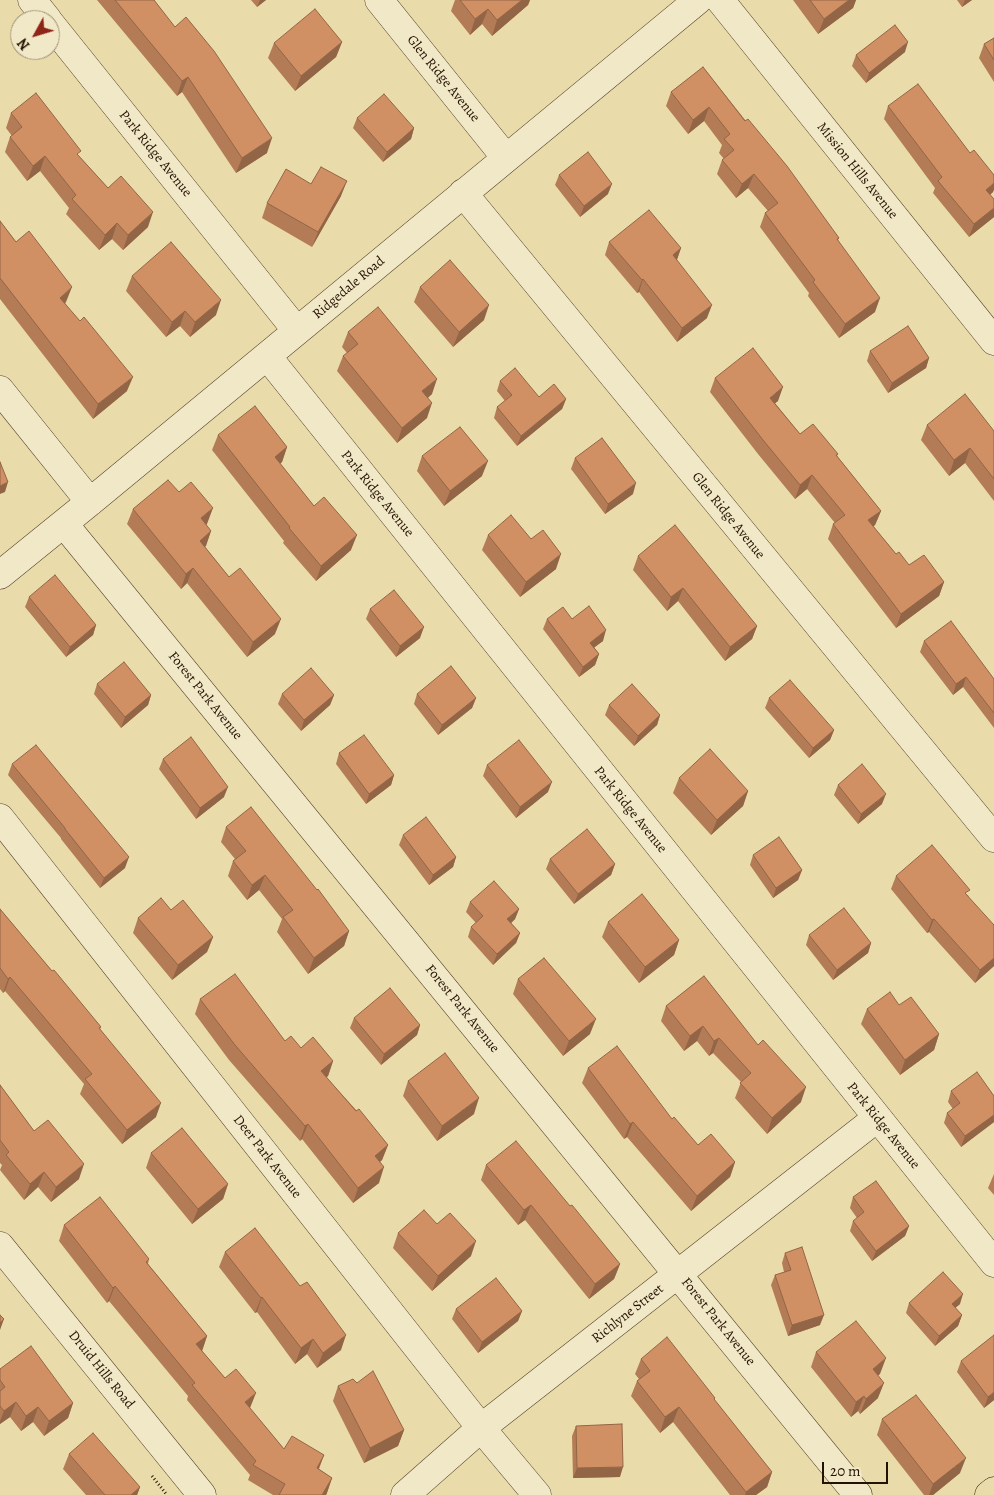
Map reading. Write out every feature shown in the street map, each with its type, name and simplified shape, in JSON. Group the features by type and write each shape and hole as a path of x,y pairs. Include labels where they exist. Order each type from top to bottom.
{"main road":[{"path":"989,1495 994,1491"}],"street":[{"name":"Park Ridge Avenue","path":"32,0 40,10"},
{"name":"Glen Ridge Avenue","path":"379,0 506,158"},
{"name":"Ridgedale Road","path":"0,575 698,0"},
{"name":"Mission Hills Avenue","path":"720,0 994,341"},
{"name":"Park Ridge Avenue","path":"60,35 297,331"},
{"name":"Glen Ridge Avenue","path":"463,193 994,838"},
{"name":"Park Ridge Avenue","path":"267,356 994,1263"},
{"path":"0,390 90,502"},
{"name":"Forest Park Avenue","path":"64,524 858,1495"},
{"name":"Deer Park Avenue","path":"0,818 481,1428 536,1495"},
{"name":"Richlyne Street","path":"405,1495 481,1428 877,1118"},
{"name":"Druid Hills Road","path":"0,1246 202,1495"}],"building":[{"path":"115,0 154,0 175,27 186,17 214,51 272,138 242,158 188,77 182,81"},
{"path":"460,0 522,0 497,20 488,9 475,19"},
{"path":"810,0 849,0 824,19"},
{"path":"315,9 342,42 301,76 274,43"},
{"path":"895,25 908,42 869,73 856,55"},
{"path":"994,38 994,60 984,44"},
{"path":"703,67 745,121 748,119 787,166 880,298 845,324 765,213 778,203 754,174 742,184 722,160 734,150 724,139 730,134 709,107 693,120 671,92"},
{"path":"918,84 970,153 974,150 994,175 994,183 986,190 994,199 994,208 974,224 938,181 942,177 888,106"},
{"path":"36,93 81,151 77,154 108,188 121,176 153,212 128,235 117,223 105,235 72,199 76,195 45,156 33,166 10,137 22,127 11,113"},
{"path":"384,94 414,128 387,152 357,118"},
{"path":"588,152 612,184 584,206 559,175"},
{"path":"321,167 347,181 318,232 267,203 286,169 311,184"},
{"path":"649,210 681,248 673,255 712,305 682,328 643,279 609,242"},
{"path":"0,221 16,242 29,231 72,287 60,298 80,321 84,317 133,377 98,404 0,278"},
{"path":"171,242 221,300 195,322 185,311 172,322 132,276"},
{"path":"450,260 489,305 459,332 420,287"},
{"path":"378,307 437,379 422,391 432,403 402,428 343,356 358,344 348,332"},
{"path":"908,326 929,358 892,383 870,351"},
{"path":"753,348 783,387 770,398 800,434 813,424 881,511 868,520 896,554 899,552 909,565 924,555 944,582 901,614 833,524 845,515 812,475 800,485 715,378"},
{"path":"515,368 539,397 554,384 566,399 521,436 497,407 512,395 500,381"},
{"path":"965,394 994,431 994,479 970,448 954,460 927,425"},
{"path":"255,406 287,447 275,457 314,506 324,497 357,535 321,566 289,528 218,435"},
{"path":"460,427 488,461 450,491 422,456"},
{"path":"602,438 636,483 608,504 575,458"},
{"path":"0,462 8,482 0,486"},
{"path":"168,480 179,492 191,482 213,508 201,518 211,531 200,541 229,577 240,568 281,619 253,642 193,568 186,574 133,509"},
{"path":"511,515 531,539 543,530 561,554 526,582 488,535"},
{"path":"675,525 757,626 730,647 683,588 671,597 638,556"},
{"path":"55,575 96,625 70,647 29,597"},
{"path":"394,590 424,627 400,646 370,609"},
{"path":"589,606 606,630 590,643 599,654 583,667 547,619 563,607 572,619"},
{"path":"951,621 994,679 994,713 966,677 956,684 924,641"},
{"path":"124,662 151,695 125,717 97,684"},
{"path":"451,666 476,698 442,725 417,694"},
{"path":"311,668 334,695 304,720 282,694"},
{"path":"790,680 834,730 813,748 769,698"},
{"path":"632,684 660,715 638,736 609,705"},
{"path":"364,735 394,775 369,794 339,753"},
{"path":"191,737 228,787 200,808 163,759"},
{"path":"519,740 552,782 520,807 487,765"},
{"path":"36,745 129,857 104,878 12,764"},
{"path":"710,749 748,791 717,820 679,778"},
{"path":"862,764 886,794 861,814 838,785"},
{"path":"251,807 318,889 349,931 314,958 283,917 293,910 265,875 252,885 233,861 246,851 226,827"},
{"path":"426,817 456,857 433,875 403,835"},
{"path":"587,829 615,864 578,894 550,859"},
{"path":"779,837 802,870 776,888 753,855"},
{"path":"932,845 970,890 965,893 994,925 994,958 980,970 934,919 932,920 896,876"},
{"path":"494,881 519,909 507,919 520,933 497,954 471,927 483,916 470,902"},
{"path":"642,894 679,940 645,967 608,922"},
{"path":"161,898 171,910 183,900 213,937 178,965 138,918"},
{"path":"844,908 871,943 837,970 809,935"},
{"path":"0,909 52,971 54,970 161,1103 127,1130 85,1079 92,1074 10,977 8,979 0,968"},
{"path":"544,958 596,1019 569,1041 518,979"},
{"path":"235,974 285,1041 291,1036 301,1048 313,1037 333,1061 321,1071 356,1111 359,1109 388,1145 375,1156 384,1167 358,1188 308,1124 305,1126 235,1045 200,999"},
{"path":"704,976 758,1045 763,1040 806,1087 772,1118 740,1083 751,1073 719,1038 714,1041 703,1026 690,1036 666,1006"},
{"path":"390,988 420,1025 384,1054 354,1018"},
{"path":"890,992 899,1005 911,997 939,1034 905,1060 867,1009"},
{"path":"617,1046 672,1119 674,1117 698,1145 711,1134 735,1162 697,1196 633,1122 630,1124 588,1068"},
{"path":"445,1053 479,1098 442,1126 408,1081"},
{"path":"977,1072 994,1096 994,1115 965,1136 947,1113 960,1103 951,1091"},
{"path":"0,1085 34,1131 48,1120 84,1164 56,1187 44,1172 30,1184 6,1155 9,1152 0,1140"},
{"path":"182,1128 228,1184 198,1209 151,1153"},
{"path":"516,1141 620,1264 595,1284 531,1205 524,1210 486,1165"},
{"path":"876,1181 909,1226 876,1251 853,1221 864,1212 853,1197"},
{"path":"100,1197 149,1259 146,1262 207,1336 196,1344 225,1378 236,1369 256,1393 245,1402 284,1449 292,1436 324,1455 317,1468 332,1478 322,1495 279,1495 285,1484 253,1465 256,1461 192,1385 195,1383 115,1286 113,1288 64,1225"},
{"path":"424,1210 437,1224 450,1213 476,1241 438,1276 398,1233"},
{"path":"255,1228 300,1286 307,1282 346,1335 323,1353 313,1339 301,1348 225,1252"},
{"path":"802,1247 824,1315 792,1325 775,1275 791,1270 785,1253"},
{"path":"943,1272 963,1294 952,1304 962,1315 939,1336 909,1303"},
{"path":"496,1278 522,1311 482,1342 456,1309"},
{"path":"0,1315 4,1319 0,1323"},
{"path":"856,1321 886,1358 873,1369 884,1383 866,1399 864,1396 856,1402 816,1352"},
{"path":"994,1335 994,1392 988,1397 961,1361"},
{"path":"667,1337 772,1472 746,1492 679,1407 665,1417 637,1381 650,1371 641,1359"},
{"path":"31,1346 73,1403 49,1421 38,1407 26,1416 16,1402 4,1411 0,1406 0,1391 5,1387 0,1380 0,1369"},
{"path":"373,1371 404,1430 370,1448 338,1386 353,1379 357,1383"},
{"path":"916,1395 966,1458 933,1484 882,1419"},
{"path":"622,1424 623,1467 577,1468 576,1426"},
{"path":"93,1433 140,1487 131,1495 105,1495 69,1454"}]}
